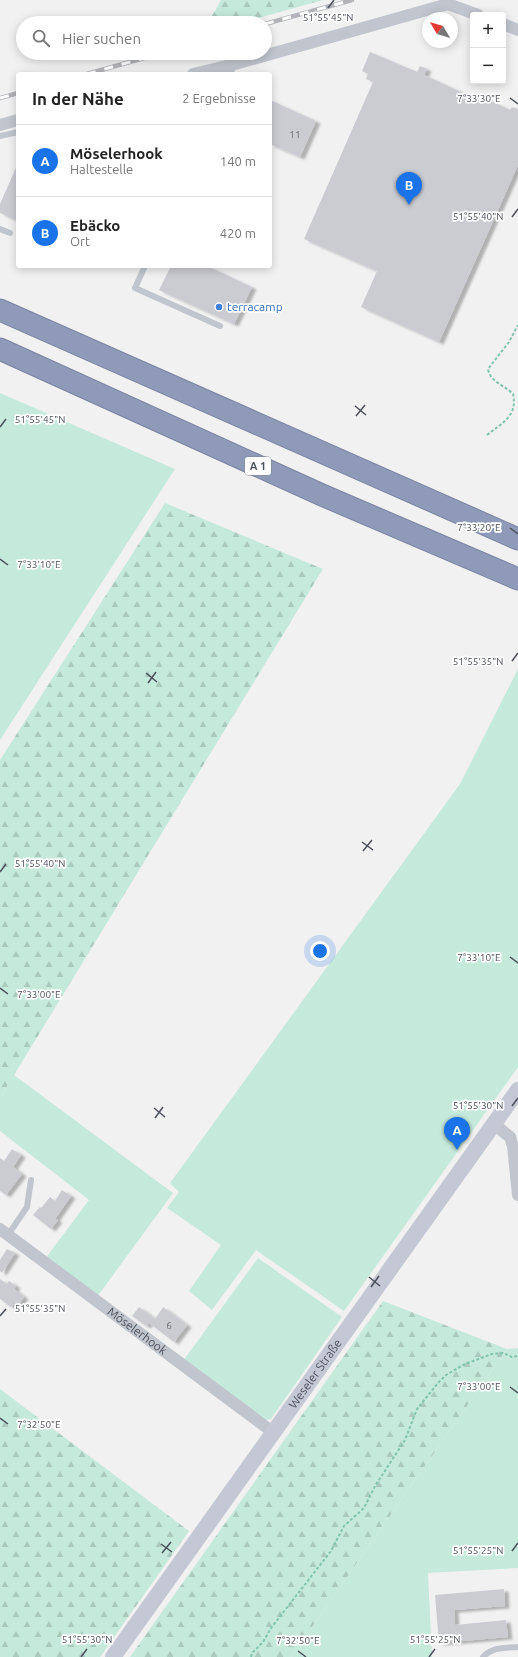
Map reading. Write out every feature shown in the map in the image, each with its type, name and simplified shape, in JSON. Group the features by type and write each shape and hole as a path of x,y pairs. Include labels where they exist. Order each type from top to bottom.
{"highway":[{"path":"0,310 518,539"},
{"name":"A 1","path":"0,349 322,495 518,579"}],"main road":[{"name":"Weseler Straße","path":"113,1657 518,1090"}],"street":[{"path":"272,57 448,4 470,12"},
{"path":"506,25 518,30"},
{"path":"209,72 232,69 262,60"},
{"path":"0,125 16,121"},
{"path":"494,1124 510,1137 513,1146 518,1195"},
{"name":"Möselerhook","path":"4,1232 274,1433"}],"lane":[{"path":"0,136 16,132"},
{"path":"0,229 10,233"},
{"path":"144,268 135,288 220,326"},
{"path":"4,1232 27,1207 31,1180"},
{"path":"484,1657 488,1651 518,1647"}],"path":[{"path":"487,435 513,413 515,406 513,394 496,382 488,369 510,342 518,325"},
{"path":"251,1657 252,1653 263,1642 271,1628 331,1551 344,1526 364,1508 375,1486 405,1440 417,1409 438,1383 446,1375 465,1364 492,1354 503,1353 512,1357 518,1356"}],"green space":[{"path":"221,0 323,0 266,16 212,16"},
{"path":"0,393 175,469 0,740"},
{"path":"165,503 323,569 0,1098 0,760"},
{"path":"518,669 518,1067 344,1311 256,1250 212,1310 189,1291 221,1245 167,1208 179,1192 170,1183 460,784"},
{"path":"14,1075 173,1193 97,1297 45,1259 89,1200 0,1131 0,1098"},
{"path":"258,1258 342,1317 271,1419 265,1420 183,1361"},
{"path":"383,1301 507,1349 291,1657 130,1657"},
{"path":"518,1348 518,1568 428,1573 432,1657 291,1657 507,1349"},
{"path":"0,1389 189,1531 100,1657 0,1657"}],"building":[{"path":"370,52 417,72 420,66 427,69 424,75 481,101 483,97 510,110 512,107 518,109 518,165 439,342 361,307 377,271 304,239 373,82 366,79 368,74 362,71"},
{"path":"272,101 316,121 300,157 272,145"},
{"path":"16,168 16,220 0,213 0,204"},
{"name":"terracamp","path":"170,268 211,268 252,287 234,324 159,290"},
{"path":"12,1149 21,1155 13,1167 22,1174 6,1195 0,1191 0,1158 4,1161"},
{"path":"62,1190 71,1196 55,1219 58,1220 51,1229 33,1215 50,1197 55,1201"},
{"path":"7,1249 15,1253 2,1273 0,1271 0,1260"},
{"path":"0,1279 7,1284 9,1281 16,1286 14,1289 24,1297 19,1304 15,1302 11,1307 0,1299"},
{"path":"139,1307 155,1319 163,1307 187,1325 174,1342 149,1323 146,1326 132,1316"},
{"path":"504,1589 505,1606 454,1610 455,1625 506,1620 508,1637 439,1643 435,1595"}],"railway":[{"path":"272,22 352,0"},
{"path":"94,72 137,60"},
{"path":"0,98 16,94"}],"place":[{"name":"Ebäcko","path":"409,205"},
{"name":"terracamp","path":"219,307"},
{"name":"Möselerhook","path":"457,1150"}]}
